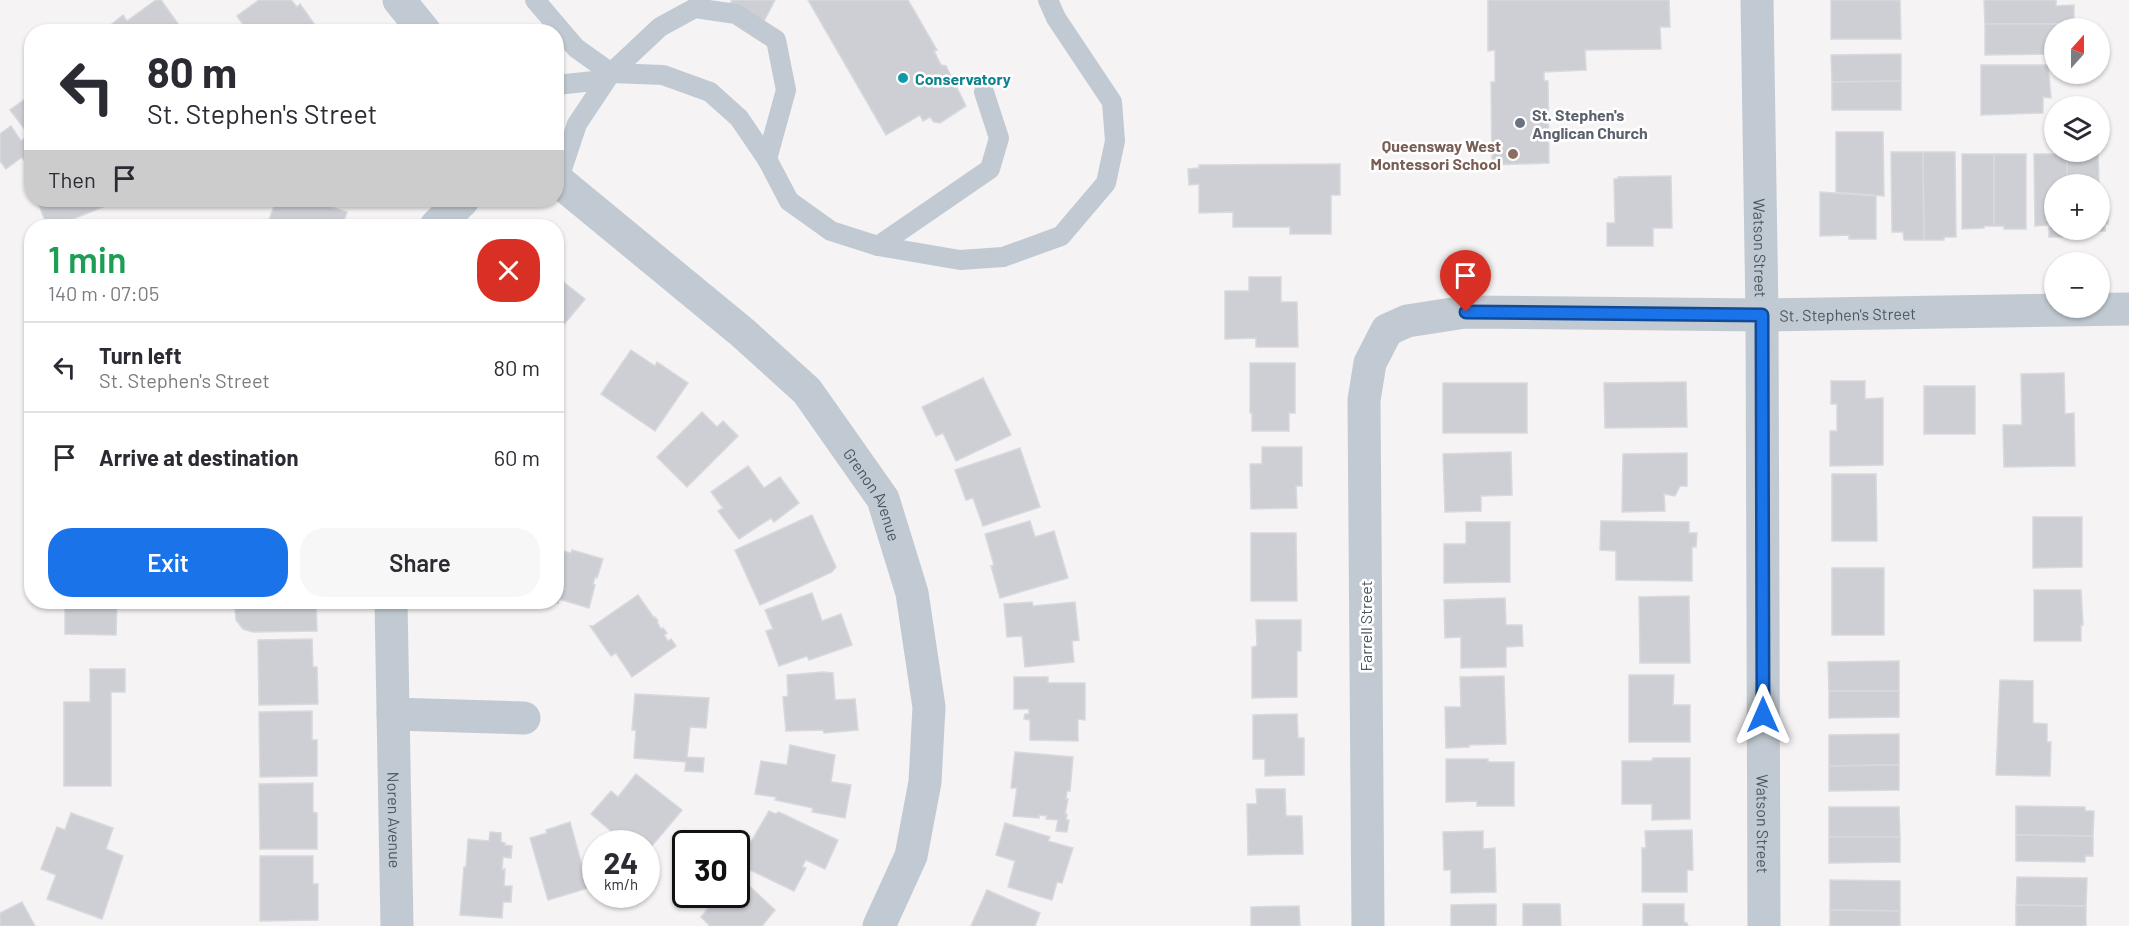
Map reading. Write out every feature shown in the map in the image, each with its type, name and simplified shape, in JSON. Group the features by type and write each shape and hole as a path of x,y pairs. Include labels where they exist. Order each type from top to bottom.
{"street":[{"path":"399,0 418,24"},
{"name":"Watson Street","path":"1757,0 1762,315 1764,926"},
{"name":"Grenon Avenue","path":"564,186 743,333 807,391 883,499 912,593 929,707 925,782 911,856 879,926"},
{"path":"444,219 456,207"},
{"name":"St. Stephen's Street","path":"1387,330 1407,321 1466,312 1762,315 2129,309"},
{"name":"Farrell Street","path":"1368,926 1364,400 1370,363 1387,330"},
{"name":"Noren Avenue","path":"391,609 397,926"},
{"path":"393,714 524,718"}],"lane":[{"path":"535,0 556,24"},
{"path":"564,85 594,81 611,73 663,75 710,92 739,118 767,159 789,201 831,231 878,246 960,260 1003,256 1061,236 1106,183 1115,141 1112,102 1056,18 1048,0"},
{"path":"564,160 577,124 611,73 660,27 695,8 736,14 776,40 786,90 767,159"},
{"path":"564,34 576,48 611,73"},
{"path":"878,246 990,169 999,138 984,92"}],"building":[{"path":"156,0 161,0 178,24 112,24 123,15 127,21"},
{"path":"259,0 291,0 297,7 300,4 314,24 242,24 237,16"},
{"path":"732,0 775,0 763,23 729,5"},
{"name":"Conservatory","path":"808,0 908,0 937,50 934,51 941,65 946,66 966,106 940,123 934,122 930,117 923,121 920,115 886,135"},
{"name":"St. Stephen's Anglican Church","path":"1488,0 1669,0 1670,27 1660,27 1661,49 1585,50 1586,70 1544,72 1544,81 1548,81 1549,163 1492,165 1491,82 1495,82 1495,50 1488,51"},
{"path":"1831,0 1900,0 1901,39 1831,39"},
{"path":"1984,0 2056,0 2056,6 2074,5 2074,18 2044,18 2044,24 1985,24"},
{"path":"1985,24 2044,24 2044,54 1985,55"},
{"path":"1901,54 1901,81 1832,82 1831,55"},
{"path":"1981,65 2044,65 2044,84 2050,84 2051,96 2043,97 2043,113 1981,115"},
{"path":"1901,81 1901,110 1832,110 1832,82"},
{"path":"24,100 24,128 10,110"},
{"path":"11,126 21,141 24,139 24,160 22,157 6,169 0,161 0,134"},
{"path":"1836,132 1883,132 1884,196 1836,192"},
{"path":"1891,152 1923,152 1924,240 1904,240 1903,232 1892,232"},
{"path":"1923,152 1955,152 1956,237 1944,237 1944,240 1924,240"},
{"path":"1962,154 1994,154 1994,226 1962,229"},
{"path":"1994,154 2026,154 2026,229 2004,229 2004,226 1994,226"},
{"path":"2034,154 2044,154 2044,162 2067,162 2067,174 2044,174 2044,225 2035,226"},
{"path":"2067,162 2098,162 2099,174 2067,174"},
{"path":"1340,164 1340,195 1331,195 1331,234 1290,234 1290,227 1233,227 1233,212 1199,213 1199,184 1189,185 1188,169 1199,168 1199,165"},
{"path":"1671,176 1672,228 1653,228 1653,246 1607,246 1607,223 1615,223 1614,179"},
{"path":"1820,192 1876,196 1876,239 1849,239 1849,235 1820,236"},
{"path":"40,207 103,207 73,219 44,219"},
{"path":"274,207 331,207 347,212 344,219 269,219"},
{"path":"1249,277 1281,277 1281,302 1297,302 1298,347 1256,347 1256,338 1225,339 1225,291 1249,291"},
{"path":"564,282 585,299 564,324"},
{"path":"631,350 655,366 657,362 688,383 655,431 601,394"},
{"path":"1250,363 1295,363 1295,413 1289,413 1289,431 1252,431"},
{"path":"2064,373 2065,414 2074,413 2075,466 2004,467 2003,425 2022,425 2021,374"},
{"path":"983,378 1011,435 956,461 943,433 936,436 922,407"},
{"path":"1831,381 1865,381 1865,399 1883,398 1883,465 1830,466 1830,431 1837,431 1837,404 1831,404"},
{"path":"1686,382 1687,427 1605,428 1604,383"},
{"path":"1443,383 1527,383 1527,433 1443,433"},
{"path":"1924,386 1975,386 1975,434 1924,434"},
{"path":"702,412 717,427 723,421 738,436 687,487 657,457"},
{"path":"1262,447 1302,447 1302,486 1296,486 1297,508 1251,509 1250,464 1262,464"},
{"path":"1020,448 1040,507 983,526 973,498 966,500 955,470"},
{"path":"1511,452 1512,495 1481,496 1481,511 1445,512 1443,454"},
{"path":"1687,453 1687,486 1680,486 1675,496 1664,494 1665,511 1622,512 1623,454"},
{"path":"748,466 764,488 780,477 799,503 774,522 771,518 739,539 718,511 723,508 711,492"},
{"path":"1832,474 1876,474 1877,541 1832,541"},
{"path":"812,515 836,567 832,572 760,605 735,550"},
{"path":"2033,517 2082,517 2082,567 2033,568"},
{"path":"1030,521 1035,537 1054,531 1068,578 1000,598 985,534"},
{"path":"1601,521 1689,522 1689,533 1697,533 1696,547 1692,547 1692,581 1616,580 1616,551 1600,550"},
{"path":"1466,522 1510,522 1510,582 1444,583 1444,544 1466,544"},
{"path":"1251,533 1296,533 1297,601 1251,601"},
{"path":"572,550 603,559 593,584 595,585 589,608 564,600 564,551 571,553"},
{"path":"1832,568 1884,568 1884,635 1832,635"},
{"path":"2034,590 2081,590 2083,625 2081,625 2081,641 2034,641"},
{"path":"812,593 822,621 841,614 852,645 809,660 807,656 779,666 766,631 773,629 765,610"},
{"path":"638,595 658,621 661,629 663,628 667,633 664,635 668,641 671,639 676,646 632,677 616,653 611,656 590,626"},
{"path":"1689,596 1690,663 1640,663 1639,597"},
{"path":"1505,598 1506,625 1522,625 1523,646 1506,647 1506,667 1461,668 1461,637 1445,638 1444,600"},
{"path":"1032,602 1033,606 1075,602 1079,640 1072,641 1074,662 1025,667 1022,636 1007,637 1004,604"},
{"path":"65,609 117,609 116,635 65,634"},
{"path":"235,609 316,609 317,631 253,632 243,629 236,620"},
{"path":"1256,620 1301,620 1301,651 1297,651 1297,697 1252,698 1252,647 1257,646"},
{"path":"312,639 313,667 317,667 318,704 259,705 258,640"},
{"path":"1899,661 1899,691 1829,691 1828,662"},
{"path":"90,669 125,669 125,692 111,692 111,786 64,786 64,702 90,702"},
{"path":"833,673 835,700 855,699 858,730 824,733 823,730 786,731 783,697 788,696 787,675"},
{"path":"1629,675 1674,675 1673,705 1690,705 1690,742 1629,742"},
{"path":"1504,676 1506,744 1446,748 1445,707 1461,707 1460,677"},
{"path":"1014,677 1048,677 1048,683 1085,683 1085,720 1078,719 1078,741 1030,740 1030,720 1024,719 1025,714 1029,714 1029,709 1014,709"},
{"path":"2000,680 2033,681 2033,723 2047,724 2047,742 2051,742 2050,776 1996,775"},
{"path":"1829,691 1899,691 1899,717 1829,718"},
{"path":"635,694 709,698 706,728 690,727 687,757 704,758 703,772 685,771 686,762 634,758 636,730 632,730"},
{"path":"312,711 312,740 317,740 317,776 260,777 259,712"},
{"path":"1297,714 1298,738 1304,738 1304,775 1265,776 1265,759 1253,759 1253,715"},
{"path":"1899,734 1899,765 1829,766 1829,735"},
{"path":"790,745 835,755 831,782 851,785 845,818 812,812 813,808 775,800 776,797 755,794 761,761 787,765"},
{"path":"1015,752 1073,757 1070,791 1067,791 1066,799 1068,799 1065,814 1067,814 1066,820 1069,820 1067,832 1056,831 1058,820 1046,819 1047,816 1039,815 1039,818 1013,816 1017,788 1011,788"},
{"path":"1653,758 1690,758 1690,819 1652,820 1652,804 1622,804 1622,761 1652,761"},
{"path":"1446,759 1488,759 1488,762 1514,762 1514,806 1477,806 1477,801 1446,802"},
{"path":"1899,765 1899,790 1829,791 1829,766"},
{"path":"636,774 682,810 660,836 660,830 610,830 591,814 611,791 618,797"},
{"path":"313,783 313,812 317,813 317,849 260,849 259,784"},
{"path":"1256,789 1285,789 1286,816 1302,816 1303,854 1248,855 1247,804 1257,804"},
{"path":"2016,806 2085,807 2085,811 2094,811 2093,836 2016,835"},
{"path":"1829,807 1899,807 1900,837 1829,837"},
{"path":"769,811 775,814 779,812 838,840 825,869 806,860 802,867 806,868 794,891 750,870 751,842"},
{"path":"71,813 113,828 106,849 123,856 102,919 47,899 56,875 41,869 57,827 65,830"},
{"path":"570,822 582,866 582,890 548,900 530,838 547,833 546,830"},
{"path":"1005,823 1050,837 1048,841 1073,848 1062,883 1057,882 1052,900 1008,887 1015,861 996,855"},
{"path":"1692,830 1693,870 1687,870 1687,892 1642,892 1642,848 1646,848 1645,831"},
{"path":"1483,831 1483,849 1495,848 1496,892 1451,893 1451,870 1444,870 1443,832"},
{"path":"490,832 501,833 501,842 512,846 511,858 503,857 502,870 505,869 504,886 512,886 511,902 503,902 502,918 460,915 468,839 489,841"},
{"path":"2016,835 2093,836 2093,856 2085,856 2085,862 2016,861"},
{"path":"1829,837 1900,837 1900,862 1829,863"},
{"path":"260,856 313,856 313,884 318,884 318,920 260,921"},
{"path":"2017,877 2087,878 2086,906 2016,905"},
{"path":"1830,880 1900,881 1900,911 1830,910"},
{"path":"750,887 775,910 762,926 710,926 701,917 708,908 750,908"},
{"path":"987,890 1040,913 1035,926 971,926"},
{"path":"22,902 35,926 0,926 0,913"},
{"path":"1496,904 1496,926 1451,926 1451,905"},
{"path":"1523,904 1560,904 1561,926 1523,926"},
{"path":"1643,904 1684,904 1684,922 1688,926 1643,926"},
{"path":"2016,905 2086,906 2086,926 2016,926"},
{"path":"1299,906 1300,926 1251,926 1251,907"},
{"path":"1830,910 1900,911 1900,926 1830,926"}],"place":[{"name":"Conservatory","path":"903,78"},
{"name":"St. Stephen's Anglican Church","path":"1520,123"},
{"name":"Queensway West Montessori School","path":"1513,154"}],"route":[{"path":"1466,312 1762,315 1763,715"}]}
